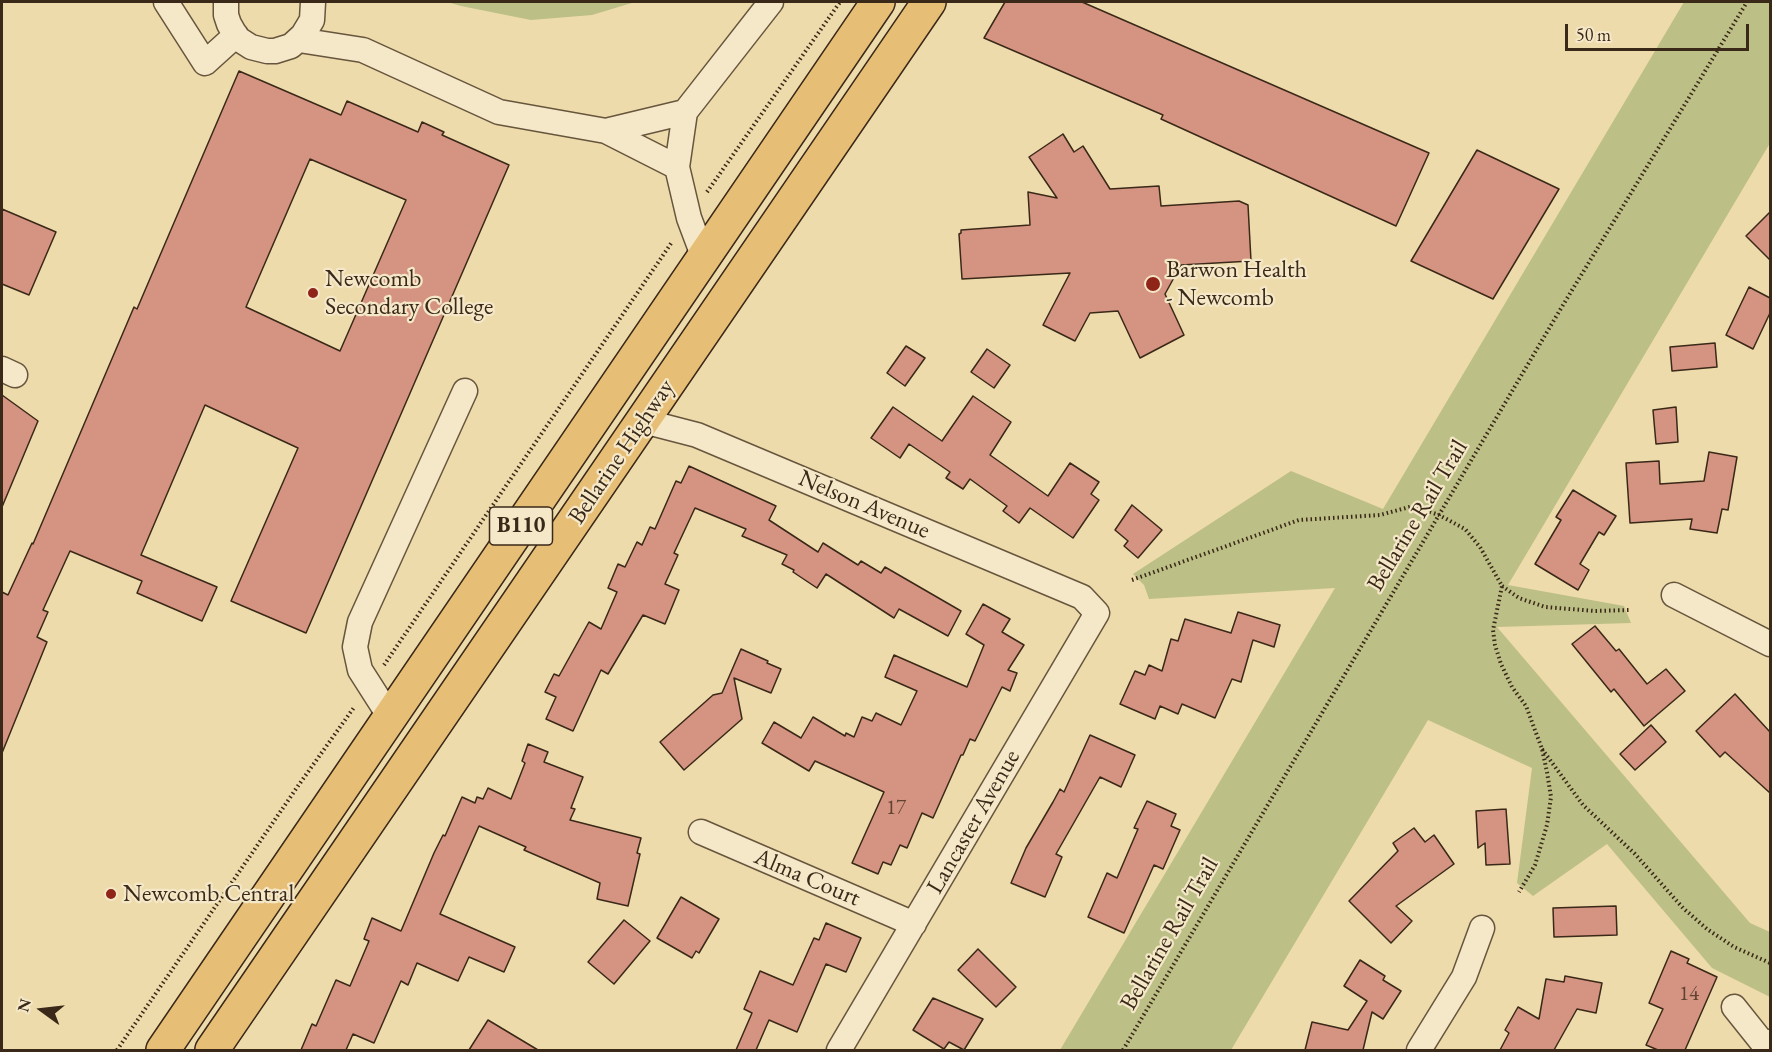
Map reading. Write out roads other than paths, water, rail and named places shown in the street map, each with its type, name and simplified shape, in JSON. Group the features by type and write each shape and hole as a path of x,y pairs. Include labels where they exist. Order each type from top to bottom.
{"highway":[{"name":"Bellarine Highway","path":"163,1050 878,2"},
{"name":"Bellarine Highway","path":"212,1050 929,2"}],"street":[{"path":"166,2 205,63 236,35"},
{"path":"226,2 226,15 236,35 251,47 267,51 284,49 299,40 312,20 313,2"},
{"path":"704,258 689,218 677,167 685,112 771,2"},
{"path":"299,40 363,50 499,111 606,131 677,167"},
{"path":"606,131 685,112"},
{"path":"390,717 360,670 356,647 360,622 465,391"},
{"name":"Nelson Avenue","path":"643,421 698,435 1082,597"},
{"path":"1674,595 1770,644"},
{"name":"Lancaster Avenue","path":"839,1050 1097,613 1082,597"},
{"name":"Alma Court","path":"701,832 914,924"},
{"path":"1419,1050 1464,977 1482,928"},
{"path":"1734,1007 1763,1045"}],"place":[{"name":"Barwon Health - Newcomb","path":"1153,284"},
{"name":"Newcomb Secondary College","path":"313,293"},
{"name":"Newcomb Central","path":"111,894"}]}
